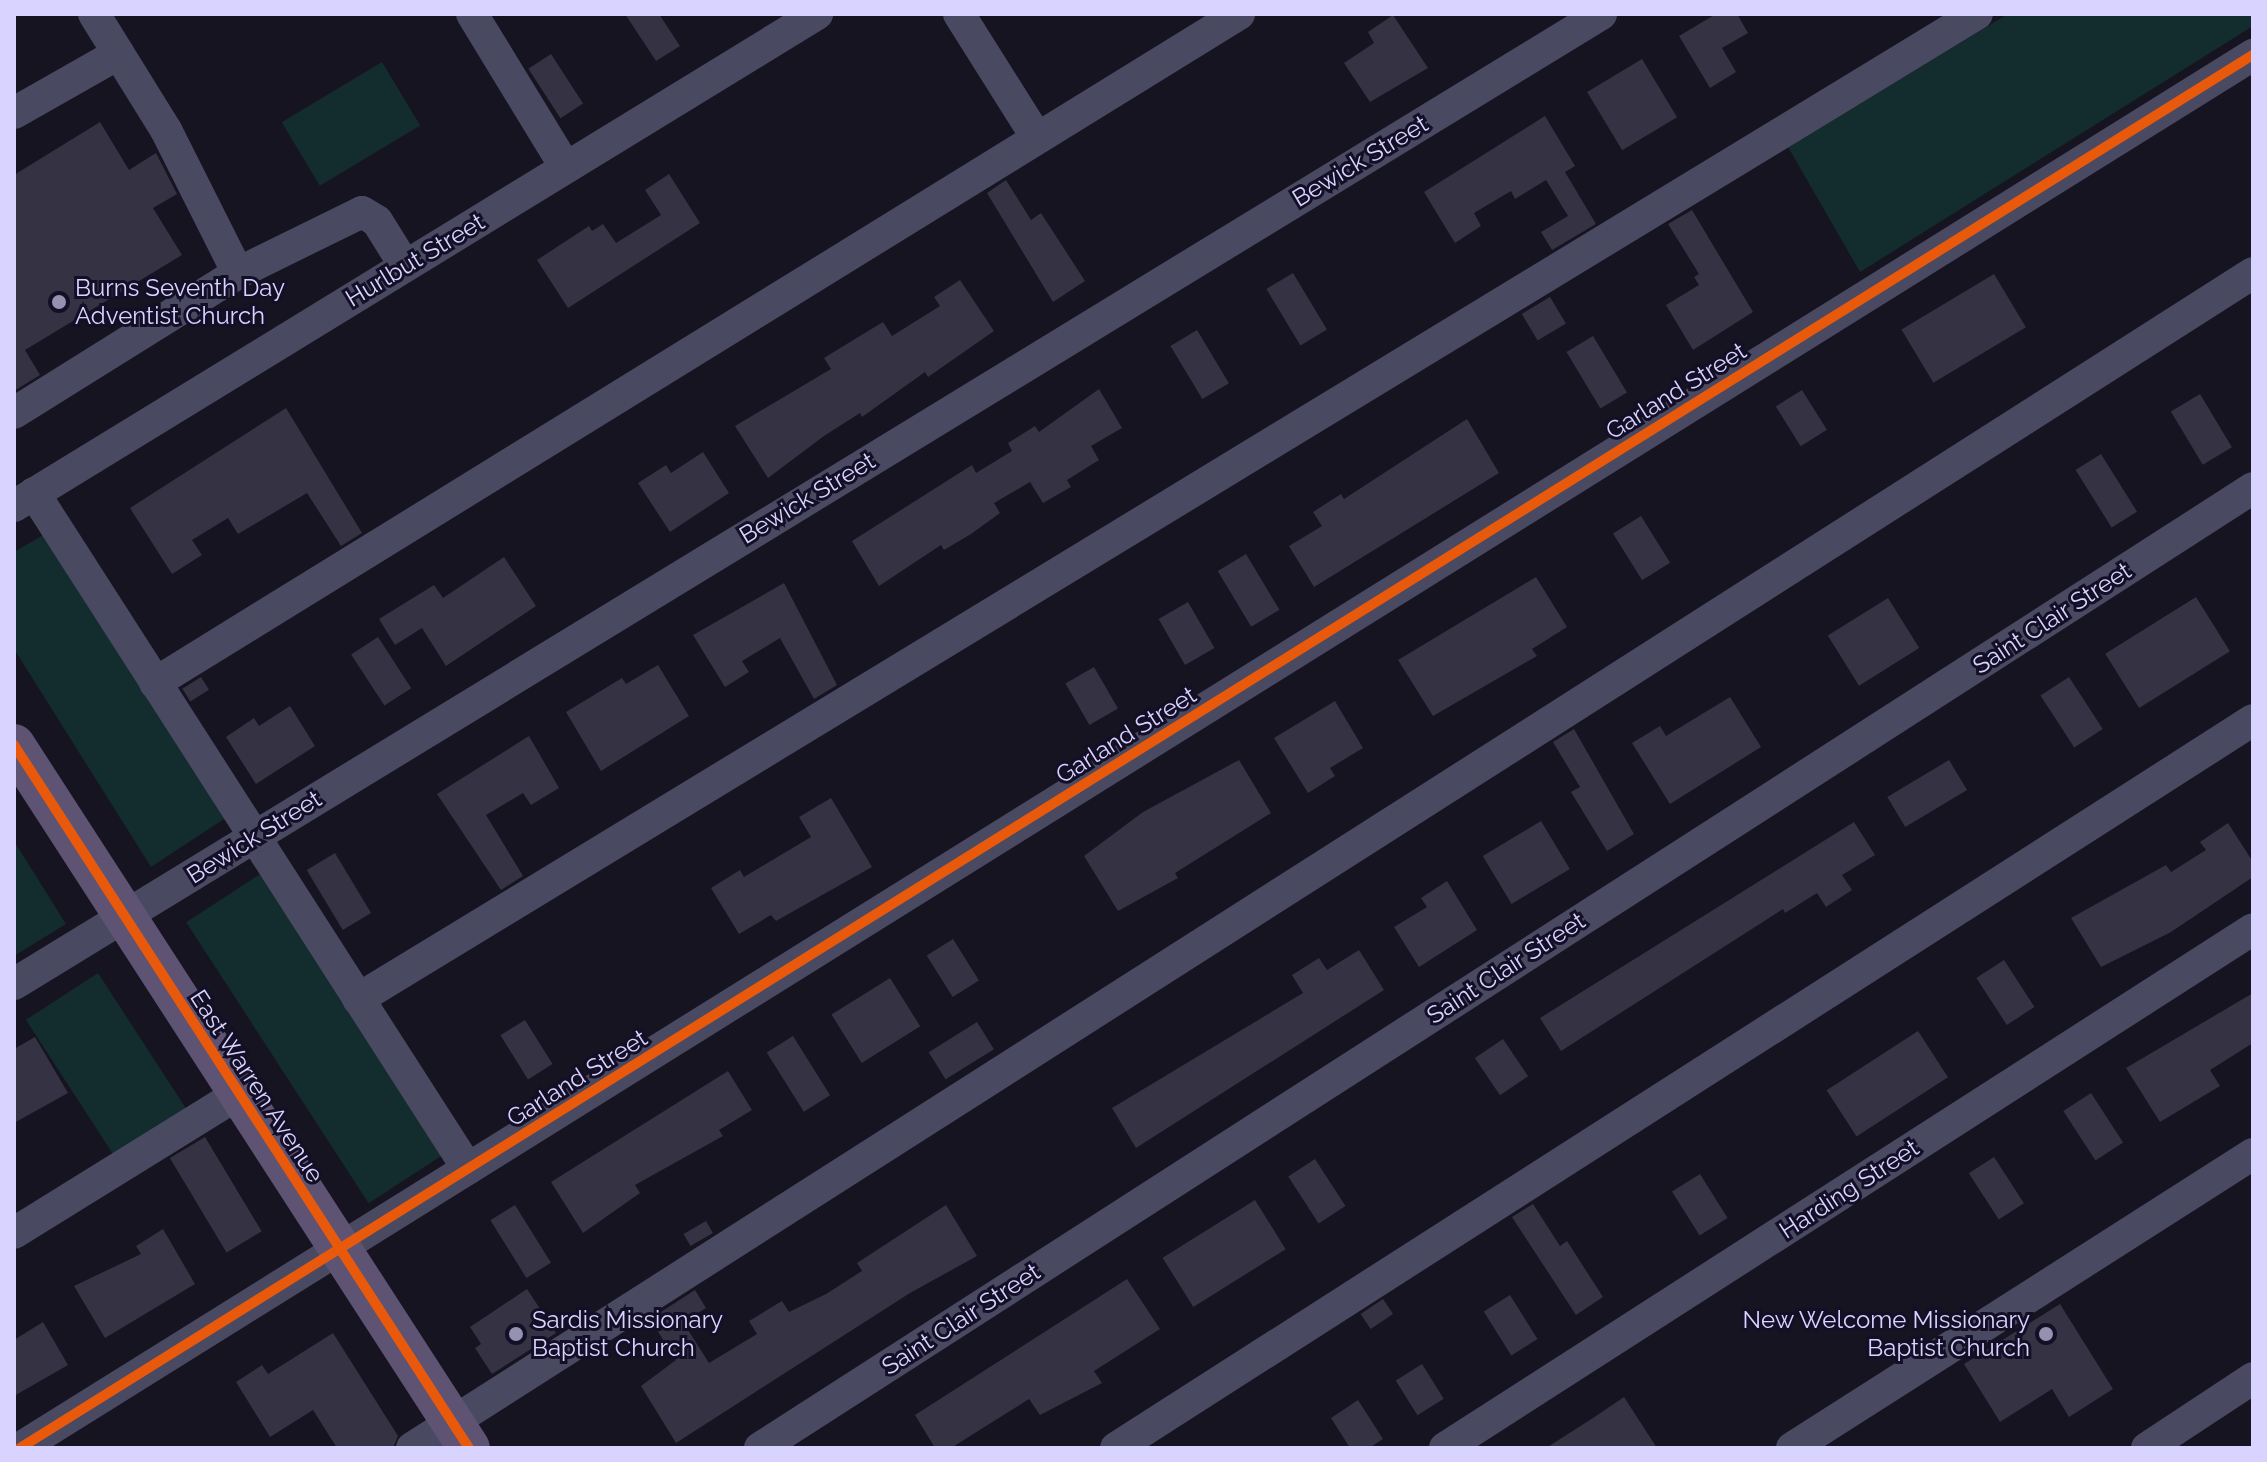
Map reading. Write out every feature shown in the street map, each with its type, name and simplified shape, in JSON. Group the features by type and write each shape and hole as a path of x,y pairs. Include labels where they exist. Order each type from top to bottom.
{"main road":[{"name":"East Warren Avenue","path":"18,759 460,1435"}],"street":[{"path":"94,14 166,130 238,273"},
{"path":"472,14 566,168"},
{"name":"Hurlbut Street","path":"24,500 817,14"},
{"path":"959,14 1037,138"},
{"path":"155,683 1239,14"},
{"name":"Bewick Street","path":"14,984 1601,14"},
{"path":"358,999 1977,14"},
{"path":"14,113 118,54"},
{"name":"Garland Street","path":"20,1448 2253,55"},
{"path":"14,413 238,273 362,212 377,221 405,266"},
{"path":"412,1448 460,1435 2253,273"},
{"name":"Saint Clair Street","path":"760,1448 2253,488"},
{"path":"24,500 155,683 468,1169"},
{"path":"1116,1448 2253,720"},
{"name":"Harding Street","path":"1445,1448 2253,929"},
{"path":"14,1233 238,1094"},
{"path":"1792,1448 2253,1154"},
{"path":"2147,1448 2253,1378"}],"green space":[{"path":"2008,14 2253,14 2253,26 1860,272 1788,147"},
{"path":"382,62 420,125 320,186 282,122"},
{"path":"52,530 230,815 151,867 14,649 14,552"},
{"path":"14,841 66,924 14,956"},
{"path":"265,871 447,1152 369,1203 186,922"},
{"path":"98,973 191,1116 118,1162 26,1020"}],"building":[{"path":"625,14 659,14 680,46 656,61"},
{"path":"1716,14 1737,14 1748,33 1722,48 1736,72 1710,88 1679,36"},
{"path":"1393,15 1428,68 1370,102 1344,63 1374,43 1368,32"},
{"path":"551,54 583,103 560,118 528,69"},
{"path":"1642,59 1677,117 1622,150 1587,92"},
{"path":"1545,116 1575,166 1565,172 1596,224 1552,250 1541,232 1568,216 1546,180 1515,199 1511,191 1474,213 1481,226 1455,243 1424,192"},
{"name":"Burns Seventh Day Adventist Church","path":"100,122 129,170 156,153 177,194 153,208 182,255 25,350 40,375 14,391 14,175"},
{"path":"669,174 700,223 568,308 537,260 589,226 592,231 603,224 616,243 661,215 645,190"},
{"path":"1006,180 1031,220 1041,213 1085,281 1053,302 987,193"},
{"path":"1692,210 1753,312 1693,350 1666,305 1699,285 1694,277 1699,274 1668,224"},
{"path":"1293,273 1327,330 1300,346 1266,289"},
{"path":"1994,274 2026,327 1933,383 1901,330"},
{"path":"960,280 994,331 928,377 925,372 862,417 860,413 824,436 768,478 735,426 831,369 824,358 883,322 892,336 940,306 934,297"},
{"path":"1550,297 1566,324 1538,341 1522,314"},
{"path":"1197,330 1229,383 1202,399 1170,346"},
{"path":"1593,336 1627,393 1600,409 1566,352"},
{"path":"1099,389 1122,428 1091,446 1099,460 1067,480 1071,487 1043,503 1030,482 994,503 1000,513 971,534 944,550 941,545 879,586 852,541 972,465 976,473 1012,451 1008,443 1035,426 1039,432"},
{"path":"1802,390 1827,430 1801,446 1776,406"},
{"path":"2200,394 2232,447 2203,465 2171,412"},
{"path":"286,408 362,533 341,546 307,493 238,534 228,518 192,540 202,555 172,574 130,508"},
{"path":"1467,419 1499,473 1314,587 1289,546 1322,526 1313,512 1341,494 1344,499"},
{"path":"703,452 729,493 670,532 638,483 666,465 671,473"},
{"path":"2101,454 2137,512 2112,528 2076,470"},
{"path":"1641,516 1670,563 1642,580 1613,533"},
{"path":"1246,554 1279,610 1251,627 1218,571"},
{"path":"504,557 536,606 446,666 422,628 395,645 379,619 434,585 443,598"},
{"path":"1536,577 1567,627 1532,649 1537,656 1433,716 1398,660"},
{"path":"784,583 837,685 814,699 780,638 742,661 749,672 725,687 693,635"},
{"path":"2196,597 2230,651 2139,708 2105,654"},
{"path":"1888,598 1919,648 1859,686 1828,636"},
{"path":"1188,602 1214,648 1185,665 1159,619"},
{"path":"378,637 411,688 384,706 351,654"},
{"path":"658,665 689,716 601,771 566,712 622,678 626,684"},
{"path":"1094,667 1118,709 1089,725 1065,684"},
{"path":"201,677 209,690 190,701 182,689"},
{"path":"2069,677 2103,729 2074,748 2040,696"},
{"path":"1730,697 1761,747 1670,804 1632,743 1660,726 1666,736"},
{"path":"1335,701 1363,748 1330,768 1335,776 1308,793 1274,738"},
{"path":"290,706 315,746 256,784 226,737 254,718 259,726"},
{"path":"1574,729 1634,834 1607,851 1571,792 1580,787 1553,742"},
{"path":"529,736 559,788 531,805 523,793 486,815 523,876 501,890 437,794"},
{"path":"1239,760 1271,813 1175,873 1178,878 1118,911 1084,856 1143,812"},
{"path":"1949,760 1967,790 1905,827 1887,797"},
{"path":"831,798 872,867 776,921 771,915 739,934 711,888 740,870 744,877 811,837 799,817"},
{"path":"1541,821 1570,869 1512,904 1483,856"},
{"path":"1854,822 1875,855 1842,875 1852,890 1826,907 1817,893 1785,913 1783,909 1561,1051 1540,1018"},
{"path":"2228,823 2253,862 2253,877 2171,932 2101,967 2071,918 2166,865 2171,872 2206,850 2200,842"},
{"path":"335,853 371,913 343,930 307,870"},
{"path":"1447,881 1477,930 1419,967 1394,927 1427,907 1421,898"},
{"path":"953,939 979,981 953,997 927,955"},
{"path":"1359,950 1384,990 1136,1148 1112,1108 1303,993 1292,975 1319,958 1327,970"},
{"path":"2004,960 2034,1007 2007,1025 1976,978"},
{"path":"890,978 920,1026 862,1063 831,1015"},
{"path":"2253,993 2253,1043 2210,1070 2220,1086 2160,1122 2126,1068"},
{"path":"525,1020 553,1064 528,1079 500,1035"},
{"path":"977,1022 994,1049 946,1079 929,1052"},
{"path":"1918,1031 1948,1077 1857,1136 1827,1090"},
{"path":"793,1036 830,1095 804,1112 767,1052"},
{"path":"35,1037 68,1093 14,1123 14,1049"},
{"path":"1503,1039 1528,1076 1500,1095 1475,1058"},
{"path":"728,1071 752,1110 719,1130 723,1136 635,1185 640,1193 583,1233 551,1182"},
{"path":"2091,1093 2123,1142 2095,1160 2063,1111"},
{"path":"205,1137 262,1231 227,1252 170,1158"},
{"path":"1994,1157 2024,1203 1999,1219 1969,1173"},
{"path":"1315,1159 1345,1206 1319,1223 1288,1176"},
{"path":"1700,1174 1728,1218 1700,1236 1672,1191"},
{"path":"1255,1200 1286,1249 1193,1307 1163,1258"},
{"path":"1533,1204 1560,1246 1567,1241 1603,1297 1576,1315 1512,1217"},
{"path":"515,1205 551,1263 526,1278 490,1220"},
{"path":"946,1205 977,1256 910,1293 676,1443 641,1386 676,1360 650,1319 695,1290 706,1308 683,1322 709,1363 757,1334 749,1321 782,1301 789,1312 826,1294 862,1271 857,1263"},
{"path":"706,1221 713,1233 690,1246 683,1234"},
{"path":"163,1229 195,1284 105,1338 74,1286 141,1254 136,1246"},
{"path":"1127,1279 1160,1329 1094,1371 1102,1383 1040,1415 1029,1399 951,1448 935,1448 915,1415"},
{"name":"Sardis Missionary Baptist Church","path":"527,1289 556,1333 492,1374 475,1348 481,1344 470,1327"},
{"path":"1510,1295 1538,1339 1511,1356 1484,1311"},
{"path":"1383,1299 1393,1314 1371,1329 1361,1314"},
{"name":"New Welcome Missionary Baptist Church","path":"2060,1304 2113,1389 2069,1417 2052,1389 2000,1422 1964,1364"},
{"path":"43,1322 68,1365 14,1396 14,1340"},
{"path":"333,1333 398,1436 393,1448 337,1448 313,1410 270,1437 236,1382 262,1365 268,1374"},
{"path":"1422,1364 1444,1399 1417,1415 1396,1380"},
{"path":"1624,1397 1657,1448 1546,1448 1593,1418"},
{"path":"1358,1400 1383,1439 1369,1448 1350,1448 1331,1418"}],"cycle path":[{"path":"20,1448 2253,55"},
{"path":"14,745 469,1448"}],"place":[{"name":"Burns Seventh Day Adventist Church","path":"59,302"},
{"name":"Sardis Missionary Baptist Church","path":"516,1334"},
{"name":"New Welcome Missionary Baptist Church","path":"2046,1334"}]}
